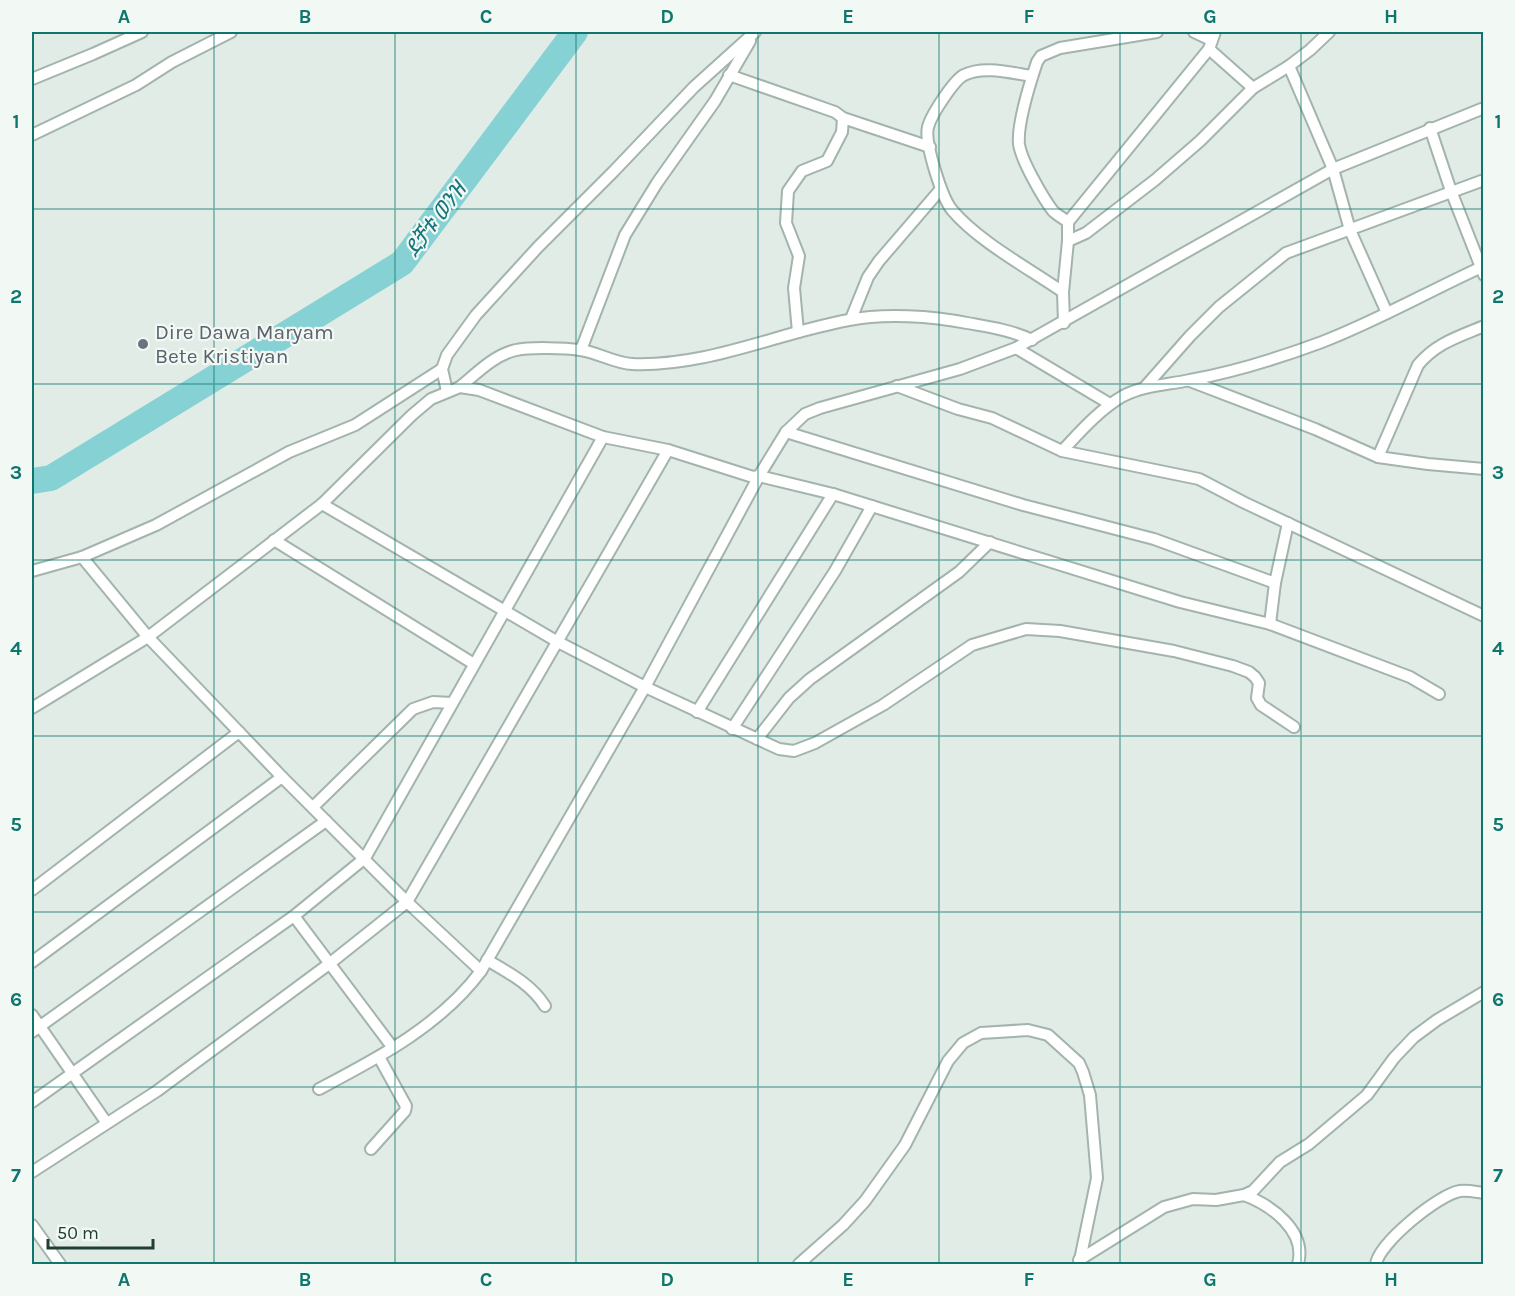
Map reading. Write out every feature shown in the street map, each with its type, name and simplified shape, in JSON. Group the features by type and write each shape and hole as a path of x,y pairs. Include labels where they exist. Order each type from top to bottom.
{"street":[{"path":"32,79 93,54 138,32"},
{"path":"32,135 124,92 172,62 231,32"},
{"path":"581,350 626,235 657,183 715,101 755,32"},
{"path":"447,392 442,369 447,355 476,315 693,87 755,32"},
{"path":"1068,222 1054,211 1043,195 1019,146 1020,130 1037,62 1041,56 1060,48 1157,32"},
{"path":"1194,32 1212,40 1253,88"},
{"path":"1068,241 1086,233 1155,180 1207,134 1253,88 1289,66 1329,32"},
{"path":"1064,323 1063,292 1068,222 1212,40"},
{"path":"1289,66 1333,169 1350,230 1387,314"},
{"path":"1032,76 983,70 964,75 954,84 928,126 927,139 940,190 951,209 974,230 1063,292"},
{"path":"729,75 835,112 843,118 930,147"},
{"path":"319,1089 393,1048 441,1014 465,993 487,960 645,687 759,476 786,432 805,414 960,369 1017,348 1333,169 1484,108"},
{"path":"798,332 794,288 799,256 786,223 788,191 802,171 827,161 842,132 843,118"},
{"path":"1062,451 1110,404 1145,387 1190,380 1251,366 1323,342 1482,270 1451,191 1430,128"},
{"path":"1145,387 1190,336 1219,308 1286,253 1484,180"},
{"path":"851,319 868,277 879,261 940,190"},
{"path":"32,708 148,637 322,504 431,399 460,387 489,363 507,353 518,349 581,350 631,364 699,359 851,319 916,316 1003,329 1032,340"},
{"path":"1378,457 1418,365 1427,353 1436,346 1484,326"},
{"path":"1017,348 1110,404"},
{"path":"32,571 82,557 156,525 289,452 355,426 442,369"},
{"path":"1190,380 1315,429 1378,457 1484,469"},
{"path":"897,386 958,409 992,418 1062,451 1199,479 1484,616"},
{"path":"460,387 479,390 603,437 668,450 747,475 833,495 1180,602 1270,624 1410,678 1439,694"},
{"path":"786,432 1023,505 1154,540 1275,583"},
{"path":"32,1102 294,916 364,858 603,437"},
{"path":"32,1172 157,1091 329,964 408,902 668,450"},
{"path":"697,712 833,495"},
{"path":"322,504 558,642 645,687 779,749 794,751 804,748 883,705 972,645 1026,629 1060,631 1174,651 1233,666 1255,677 1259,683 1257,698 1261,705 1294,727"},
{"path":"732,729 835,571 872,506"},
{"path":"1270,624 1275,583 1288,523"},
{"path":"274,540 474,664"},
{"path":"757,739 789,698 810,679 959,572 990,542"},
{"path":"82,557 148,637 282,777 480,971"},
{"path":"313,807 413,709 433,702 452,703"},
{"path":"32,890 240,732"},
{"path":"32,962 282,777"},
{"path":"35,1029 326,821"},
{"path":"294,916 393,1048"},
{"path":"487,960 523,982 538,995 545,1006"},
{"path":"1077,1262 1164,1207 1193,1198 1216,1200 1244,1195 1260,1185 1280,1162 1309,1144 1367,1095 1394,1058 1414,1037 1437,1020 1484,992"},
{"path":"32,1015 35,1029 72,1072 106,1122"},
{"path":"799,1264 843,1225 865,1201 905,1145 948,1060 963,1043 981,1033 1028,1030 1048,1035 1078,1063 1090,1095 1097,1178 1077,1262"},
{"path":"371,1149 405,1111 406,1106 379,1057"},
{"path":"1260,1185 1261,1201"},
{"path":"1376,1264 1381,1253 1407,1223 1448,1195 1460,1191 1484,1193"},
{"path":"1244,1195 1261,1201 1275,1211 1293,1233 1301,1254 1298,1264"},
{"path":"32,1225 60,1264"}],"waterway":[{"name":"ደቻቱ ወንዝ","path":"32,481 51,478 402,263 575,32"}],"place":[{"name":"Dire Dawa Maryam Bete Kristiyan","path":"143,344"}]}
